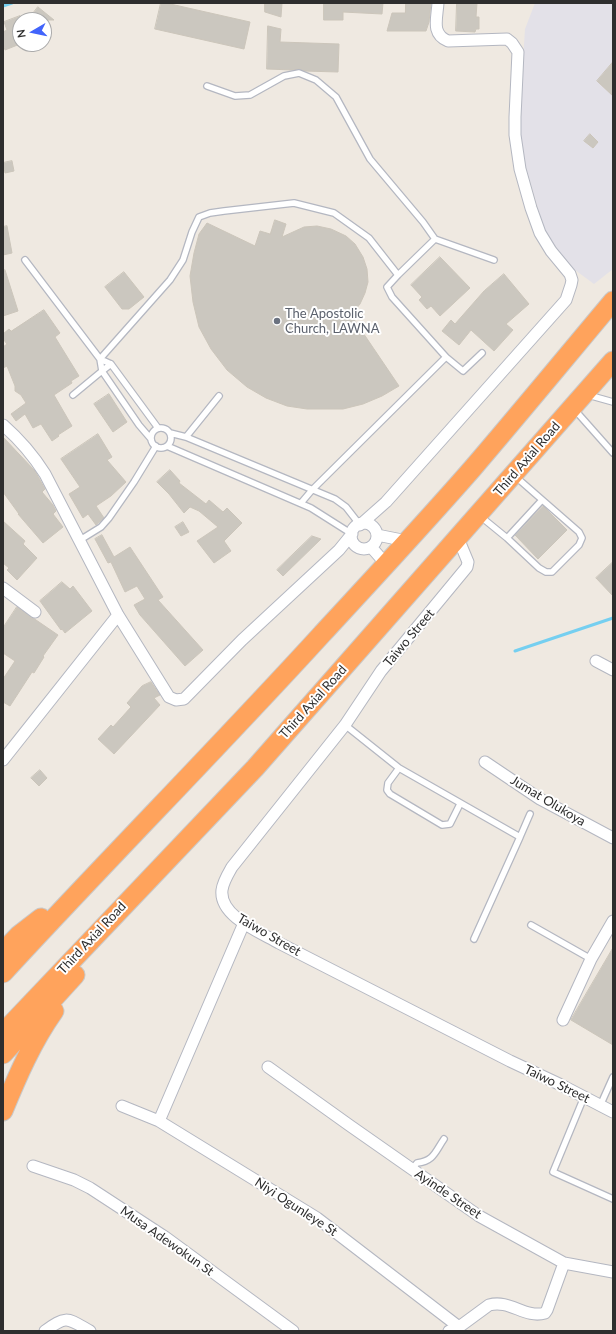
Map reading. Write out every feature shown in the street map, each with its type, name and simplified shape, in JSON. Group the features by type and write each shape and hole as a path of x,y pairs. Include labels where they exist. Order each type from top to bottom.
{"highway":[{"path":"3,973 90,878 192,774 322,635 471,470 613,301"},
{"name":"Third Axial Road","path":"3,1033 255,768 613,361"},
{"path":"3,1111 20,1072 47,1020 152,875"},
{"path":"3,952 11,939 90,878"},
{"path":"3,1054 90,960"}],"street":[{"path":"3,425 26,447 45,474 118,615 169,697 176,700 184,699 242,640 339,550 356,527 386,502 566,300 572,280 570,274 551,252 540,233 523,182 517,153 515,95 519,57 516,47 507,39 448,41 443,39 439,36 436,30 438,3"},
{"path":"352,534 353,543 356,546 361,549 371,547 376,540 376,532 386,502"},
{"path":"360,524 366,524 376,532 407,541"},
{"name":"Taiwo Street","path":"458,538 468,562 467,568 381,671 345,725 232,867 222,890 224,902 230,912 244,923 412,1011 613,1112"},
{"path":"339,550 356,546"},
{"path":"371,547 386,564"},
{"path":"4,590 35,612"},
{"path":"3,760 118,615"},
{"path":"596,661 613,670"},
{"name":"Jumat Olukoya","path":"485,762 540,799 613,838"},
{"path":"563,1020 591,959 613,921"},
{"path":"159,1121 244,923"},
{"name":"Ayinde Street","path":"268,1067 479,1216 564,1263 613,1272"},
{"name":"Niyi Ogunleye St","path":"122,1106 159,1121 317,1218 454,1329"},
{"name":"Musa Adewokun St","path":"33,1166 74,1180 90,1188 165,1237 293,1331"},
{"path":"454,1329 489,1305 494,1304 500,1303 534,1315 544,1313 547,1310 564,1263"},
{"path":"45,1331 59,1321 66,1319 73,1321 90,1331"}],"lane":[{"path":"207,86 235,96 250,95 284,76 299,73 316,80 336,98 370,159 424,222 435,239 494,260"},
{"path":"100,359 170,280 183,260 192,232 199,218 210,213 294,203 334,213 369,238 398,275"},
{"path":"435,239 387,287 392,297 446,357 464,371 482,353"},
{"path":"25,260 100,359 102,371 139,425 156,446 167,446 311,508 352,534"},
{"path":"301,504 312,490 446,357"},
{"path":"100,359 111,364 158,428"},
{"path":"73,395 111,364"},
{"path":"186,437 219,396"},
{"path":"578,401 613,402"},
{"path":"578,401 613,453"},
{"path":"151,439 154,430 158,428 166,429 170,433 186,437 335,499 346,507 360,524"},
{"path":"167,446 170,442 170,433"},
{"path":"80,540 101,527 109,518 134,482 156,446"},
{"path":"478,515 507,538 539,568 546,572 552,572 579,545 582,538 579,532 513,474"},
{"path":"507,538 542,500"},
{"path":"345,725 399,768 520,837"},
{"path":"399,768 388,783 387,790 390,794 442,825 450,824 460,804"},
{"path":"474,939 530,814"},
{"path":"531,925 591,959"},
{"path":"600,1106 613,1077"},
{"path":"584,1097 553,1172 613,1199"},
{"path":"412,1169 416,1163 426,1162 430,1159 444,1139"}],"shaded area":[{"path":"535,3 613,3 613,269 594,284 571,267 545,232 522,154 519,124 525,29"}],"building":[{"path":"161,3 250,22 244,49 155,29"},
{"path":"265,3 282,3 281,17 265,12"},
{"path":"324,3 383,3 382,14 343,12 343,20 324,20"},
{"path":"406,3 431,3 429,22 426,31 387,31 392,13 405,13"},
{"path":"457,3 477,3 476,17 479,17 479,29 476,29 475,32 456,31"},
{"path":"38,7 44,12 34,12"},
{"path":"12,19 12,47 5,50 3,44 3,32 7,30 4,22"},
{"path":"268,26 281,29 280,42 339,44 338,72 304,71 299,69 267,69"},
{"path":"613,62 613,96 597,81"},
{"path":"590,134 598,142 593,148 584,141"},
{"path":"12,161 14,171 5,173 3,163"},
{"name":"The Apostolic Church, LAWNA","path":"275,220 286,224 282,237 304,227 317,226 331,229 346,236 355,244 363,257 367,269 368,282 360,304 351,315 399,386 382,396 363,404 343,409 307,409 287,406 266,398 247,387 227,370 211,349 199,327 193,302 190,276 199,234 207,223 255,246 260,231 270,234"},
{"path":"7,226 12,253 3,255 3,227"},
{"path":"440,257 470,288 440,316 431,306 427,309 419,300 422,297 411,285"},
{"path":"5,270 18,311 3,316 3,271"},
{"path":"124,272 144,297 129,309 122,309 105,287"},
{"path":"504,274 529,304 506,324 513,330 494,351 471,330 459,345 442,331 451,320 455,324 484,291"},
{"path":"44,310 60,333 55,337 79,376 71,381 72,383 54,395 72,426 52,441 41,424 33,428 25,414 16,421 11,414 26,403 21,395 15,391 15,386 7,366 3,368 3,347 7,344 3,339 3,334 9,329 11,331"},
{"path":"109,394 127,422 113,432 94,404"},
{"path":"98,434 112,457 107,460 126,482 111,496 96,506 104,518 96,525 88,514 83,518 69,494 80,487 61,459"},
{"path":"3,437 35,471 45,489 42,492 56,511 53,514 63,527 43,543 18,514 3,492"},
{"path":"170,470 180,481 179,483 206,504 209,500 223,512 227,508 242,523 224,541 231,551 214,563 197,541 218,527 199,511 190,507 184,513 157,482"},
{"path":"543,506 567,530 538,559 515,535"},
{"path":"3,521 25,541 23,544 37,558 17,580 7,570 9,568 3,563"},
{"path":"183,522 189,532 181,536 175,527"},
{"path":"102,535 114,557 130,547 163,597 158,600 203,650 185,666 140,615 134,605 145,599 137,586 125,592 111,562 108,563 95,539"},
{"path":"312,536 321,539 283,576 277,570"},
{"path":"613,562 613,596 596,578"},
{"path":"62,582 70,589 73,586 92,611 65,633 62,629 61,630 40,601"},
{"path":"17,607 58,635 43,656 44,657 34,673 32,672 10,706 3,702 3,679 15,661 3,653 3,628"},
{"path":"151,682 160,695 154,698 160,705 114,754 98,739 111,725 113,727 131,707 127,703 142,686"},
{"path":"40,770 47,778 39,786 31,778"},
{"path":"613,948 613,1045 571,1020"}],"waterway":[{"path":"3,6 12,3"},
{"path":"515,651 613,618"}],"place":[{"name":"The Apostolic Church, LAWNA","path":"277,321"}]}
